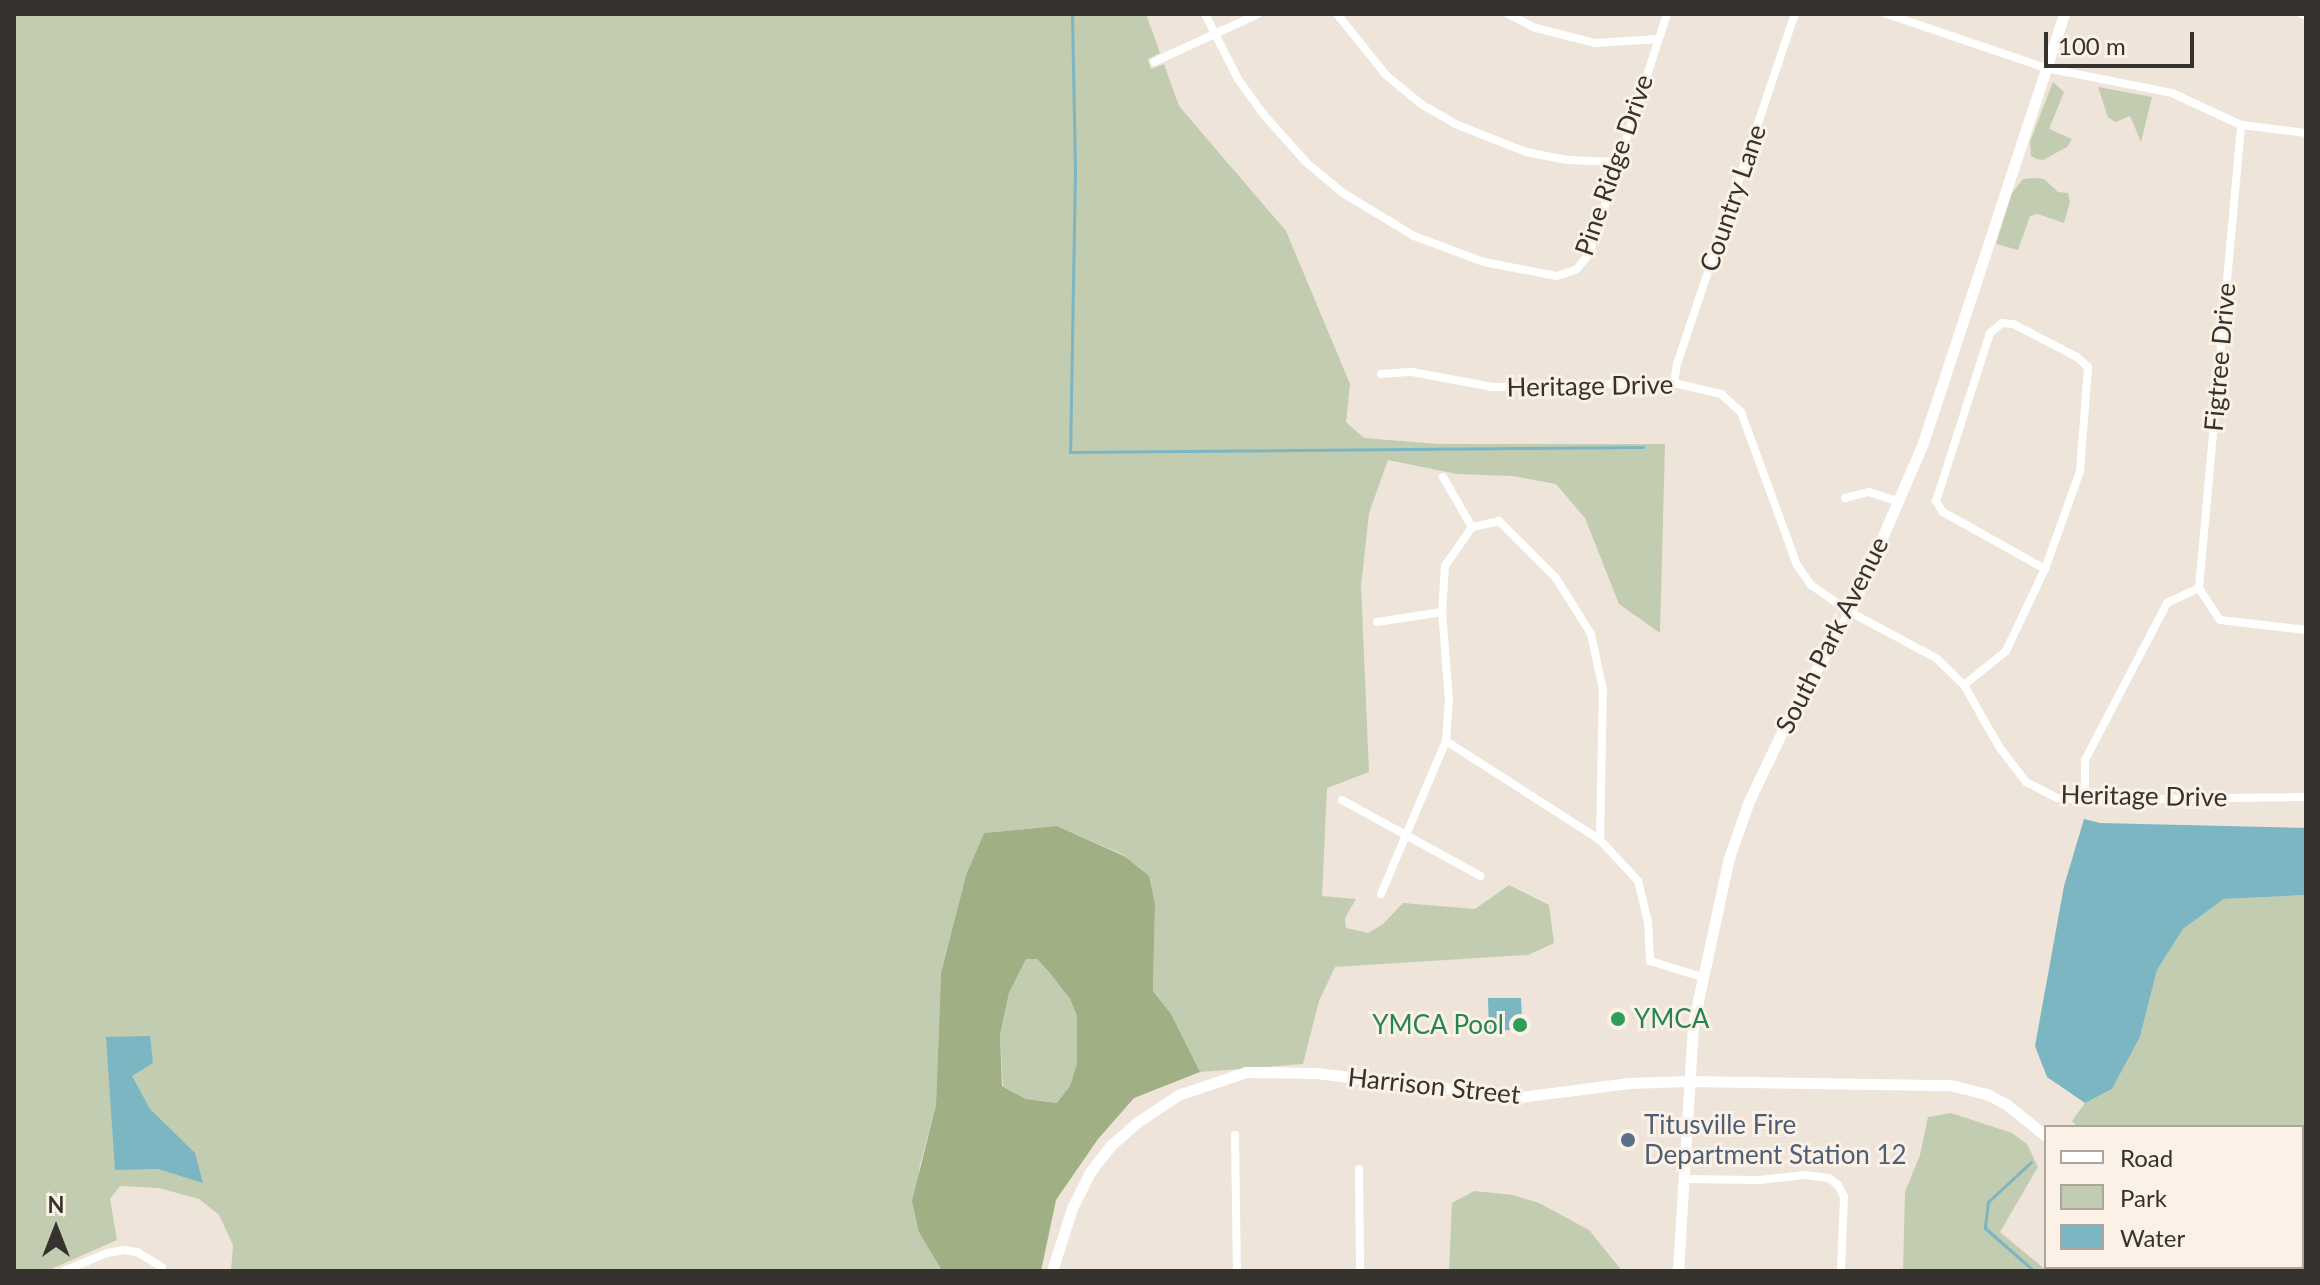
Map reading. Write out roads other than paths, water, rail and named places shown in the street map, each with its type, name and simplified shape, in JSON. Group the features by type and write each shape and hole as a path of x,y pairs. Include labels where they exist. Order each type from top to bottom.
{"street":[{"name":"Pine Ridge Drive","path":"1205,14 1213,33 1264,115 1306,162 1343,193 1414,236 1484,262 1557,276 1577,269 1589,254 1616,162 1667,14"},
{"path":"1154,62 1258,14"},
{"path":"1337,14 1386,75 1421,104 1455,124 1526,152 1567,160 1616,162"},
{"path":"1508,14 1536,28 1595,43 1658,39"},
{"name":"Country Lane","path":"1674,383 1681,349 1795,14"},
{"name":"South Park Avenue","path":"1678,1271 1687,1081 1702,977 1729,858 1749,801 1790,715 1850,612 1923,443 2064,14"},
{"path":"1892,15 2046,68 2172,93 2241,125 2306,133"},
{"name":"Figtree Drive","path":"2199,588 2241,125"},
{"path":"1964,685 2006,651 2045,569 2080,471 2089,371 2077,357 2013,324 2002,323 1994,328 1986,344 1936,501 1943,512 2045,569"},
{"name":"Heritage Drive","path":"1381,374 1412,372 1493,387 1674,383 1721,394 1741,412 1797,565 1811,585 1850,612 1936,658 1964,685 2000,748 2026,782 2058,798 2085,800 2306,797"},
{"path":"1443,477 1472,527"},
{"path":"1845,498 1869,492 1899,502"},
{"path":"1381,894 1408,838 1446,741 1449,700 1442,612 1445,566 1472,527 1499,521 1556,578 1591,634 1603,690 1600,840"},
{"path":"2085,800 2085,760 2167,603 2199,588 2220,620 2306,630"},
{"path":"1377,622 1442,612"},
{"path":"1446,741 1600,840 1638,881 1648,922 1650,961 1702,977"},
{"path":"1342,800 1480,876"},
{"name":"Harrison Street","path":"1052,1271 1072,1208 1090,1172 1110,1146 1136,1123 1178,1095 1246,1072 1278,1071 1520,1097 1629,1083 1687,1081 1950,1085 1987,1094 2006,1104 2044,1134"},
{"path":"1235,1135 1237,1271"},
{"path":"1359,1169 1360,1271"},
{"path":"1683,1179 1759,1180 1805,1175 1829,1178 1844,1197 1841,1271"},
{"path":"64,1271 107,1253 124,1250 137,1252 162,1267"}],"water":[{"path":"2084,819 2100,823 2306,828 2306,895 2224,899 2183,929 2157,970 2140,1037 2112,1089 2085,1103 2047,1077 2035,1046 2064,886"},
{"path":"1488,998 1521,998 1522,1018 1511,1019 1511,1030 1489,1031"},
{"path":"150,1036 153,1063 132,1076 150,1109 195,1153 203,1183 158,1169 115,1170 106,1037"}],"waterway":[{"path":"1072,14 1075,170 1070,452 1643,447"},
{"path":"2031,1162 1988,1202 1985,1228 2034,1271"}],"place":[{"name":"YMCA","path":"1618,1019"},
{"name":"YMCA Pool","path":"1520,1025"},
{"name":"Titusville Fire Department Station 12","path":"1628,1140"}]}
